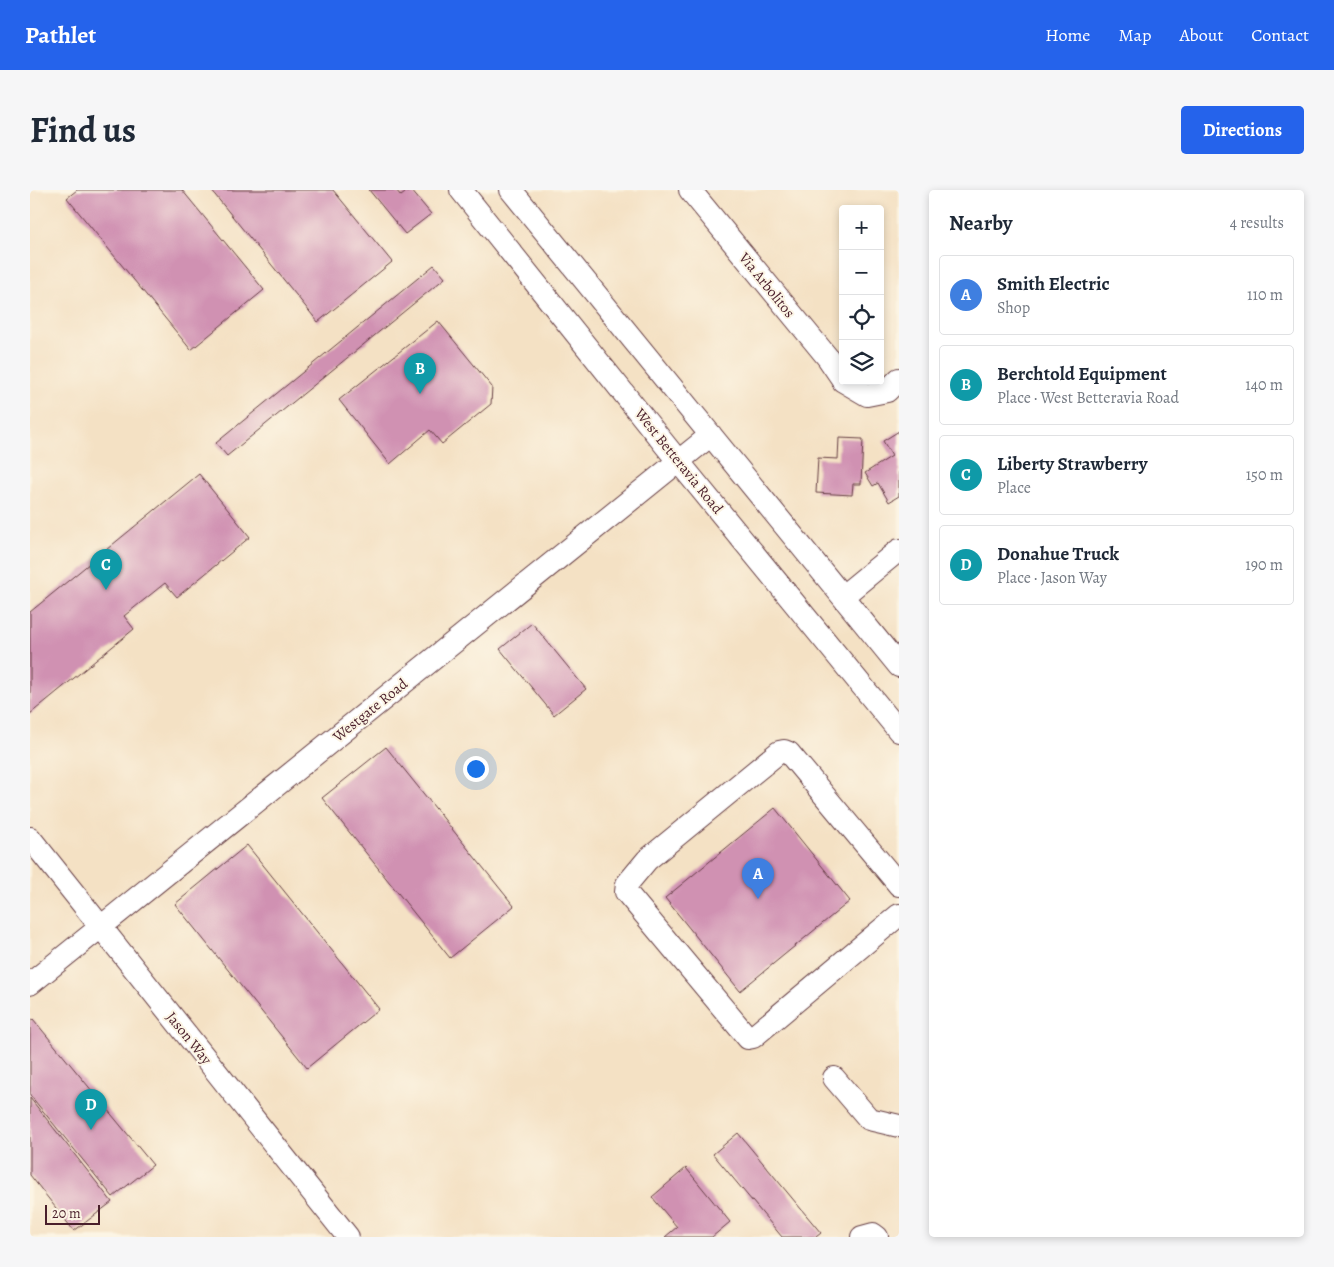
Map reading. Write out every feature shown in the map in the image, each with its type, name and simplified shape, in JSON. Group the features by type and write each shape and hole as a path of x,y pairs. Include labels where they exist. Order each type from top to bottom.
{"street":[{"name":"West Betteravia Road","path":"461,190 678,461 899,730"},
{"path":"511,190 899,666"},
{"name":"Via Arbolitos","path":"690,190 828,358 839,375"},
{"name":"Via Arbolitos","path":"850,385 866,395 887,391 899,379"},
{"name":"Westgate Road","path":"30,984 711,435"},
{"path":"843,596 899,550"},
{"path":"899,885 789,753 784,751 779,752 647,860 627,884 626,892 748,1038 753,1037 769,1024 899,915"},
{"name":"Jason Way","path":"30,838 348,1237"},
{"path":"834,1078 869,1119 899,1126"},
{"path":"862,1237 873,1234 877,1237"}],"building":[{"path":"77,190 182,190 264,290 191,350 67,198"},
{"path":"211,190 333,190 392,262 318,322"},
{"path":"369,190 396,190 401,196 411,190 431,214 405,234"},
{"path":"434,265 445,278 227,456 216,443"},
{"path":"438,321 492,387 491,404 442,444 430,430 390,464 339,400"},
{"path":"899,431 899,496 889,502 878,483 873,486 865,473 892,456 883,441"},
{"path":"839,438 863,439 861,484 853,484 852,495 816,493 818,458 838,459"},
{"path":"199,474 250,537 177,597 165,583 124,616 134,629 30,714 30,612"},
{"path":"532,623 586,689 554,715 500,649"},
{"path":"386,747 514,906 450,958 322,798"},
{"path":"775,808 850,901 740,991 665,898"},
{"path":"247,845 379,1009 307,1068 175,904"},
{"path":"33,1019 153,1165 113,1197 30,1095 30,1021"},
{"path":"30,1098 112,1202 74,1231 30,1175"},
{"path":"738,1133 821,1233 816,1237 782,1237 713,1154"},
{"path":"686,1168 730,1222 712,1237 665,1237 677,1227 652,1197"}],"place":[{"name":"Berchtold Equipment","path":"420,394"},
{"name":"Liberty Strawberry","path":"106,590"},
{"name":"Smith Electric","path":"758,899"},
{"name":"Donahue Truck","path":"91,1130"}]}
